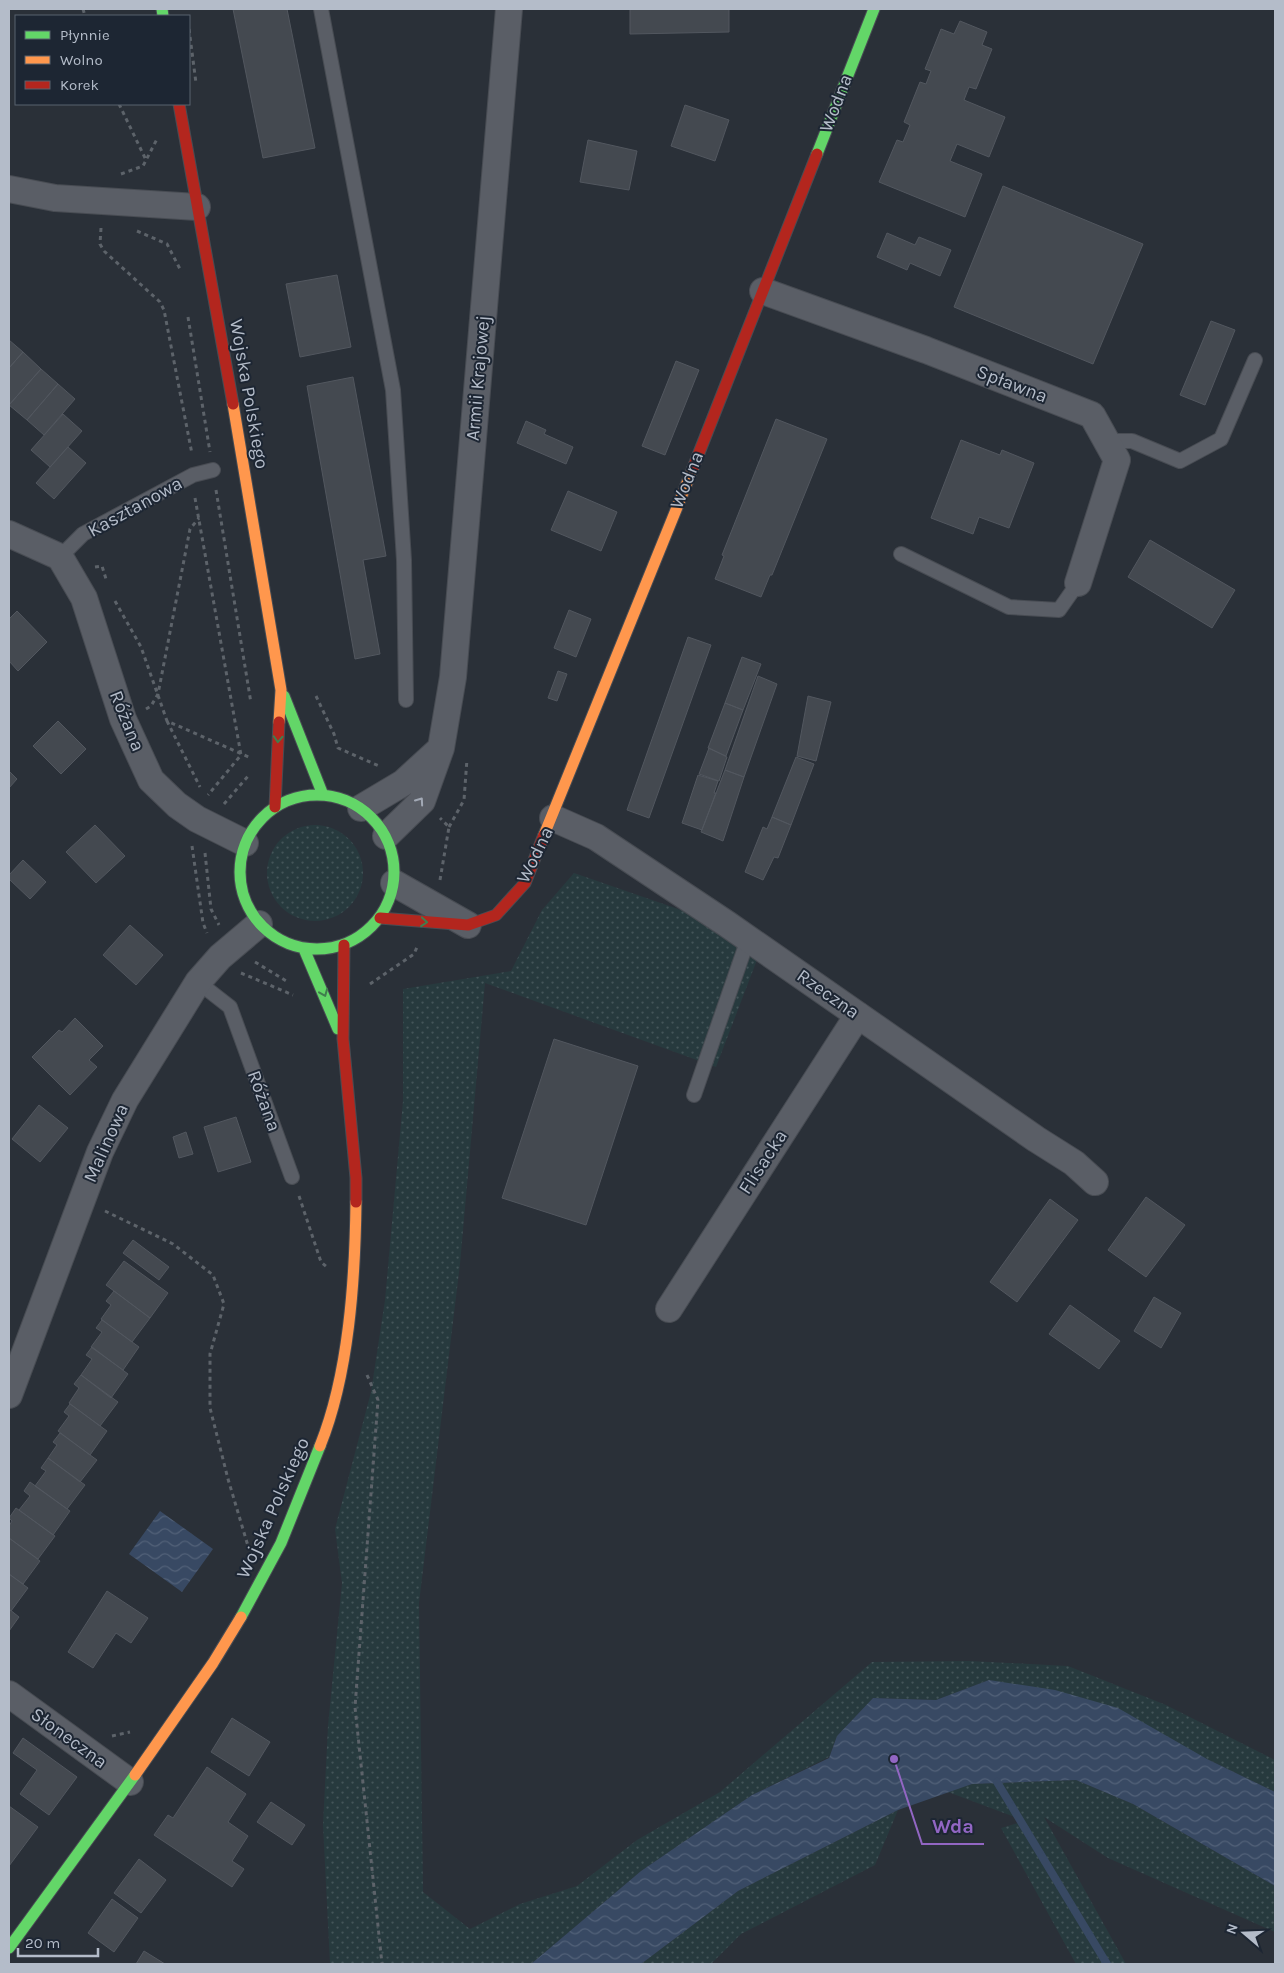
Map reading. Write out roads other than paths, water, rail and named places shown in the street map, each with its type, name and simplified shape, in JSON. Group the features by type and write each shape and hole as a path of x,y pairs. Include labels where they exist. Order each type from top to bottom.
{"street":[{"name":"Armii Krajowej","path":"386,836 422,801 441,748 453,677 509,9"},
{"name":"Wodna","path":"380,918 468,925 496,915 525,883 553,818 874,9"},
{"name":"Wojska Polskiego","path":"179,105 222,337 281,690 323,795"},
{"path":"9,189 55,198 197,207"},
{"name":"Spławna","path":"763,291 926,350 1092,415 1117,460 1078,583"},
{"path":"9,534 60,557"},
{"name":"Różana","path":"60,557 84,598 123,719 151,780 176,805 202,822 245,843"},
{"name":"Wojska Polskiego","path":"275,807 281,690"},
{"path":"361,808 403,783 441,748"},
{"path":"323,795 343,799 361,808 375,820 386,836 394,859 394,883 389,901 380,918 364,934 344,945 324,950 304,949 279,940 259,924 244,899 239,871 245,843 257,823 275,807 298,797 323,795"},
{"name":"Rzeczna","path":"553,818 596,837 748,939 1036,1139 1074,1163 1095,1182"},
{"path":"394,883 468,925"},
{"name":"Malinowa","path":"9,1395 100,1152 125,1100 198,982 225,952 259,924"},
{"name":"Wojska Polskiego","path":"9,1948 130,1782 213,1663 251,1601 281,1543 321,1443 333,1403 347,1333 355,1265 356,1178 343,1039 344,945"},
{"name":"Wojska Polskiego","path":"304,949 343,1039"},
{"name":"Flisacka","path":"669,1309 858,1015"},
{"name":"Słoneczna","path":"9,1694 130,1782"}],"lane":[{"path":"322,9 393,390 404,560 406,700"},
{"path":"1107,441 1132,441 1180,461 1221,439 1255,360"},
{"name":"Kasztanowa","path":"60,557 83,534 193,475 213,470"},
{"path":"901,554 1009,607 1059,610 1078,583"},
{"path":"694,1095 748,939"},
{"name":"Różana","path":"198,982 230,1007 292,1177"}],"water":[{"path":"160,1511 213,1549 182,1592 129,1554"},
{"path":"989,1680 1055,1690 1118,1708 1207,1759 1275,1792 1275,1886 1133,1804 1076,1780 972,1784 898,1810 738,1891 641,1964 531,1964 641,1871 752,1795 829,1758 837,1736 873,1698 936,1700"}],"waterway":[{"path":"997,1782 1107,1964"}],"place":[{"name":"Wda","path":"894,1759"}]}
